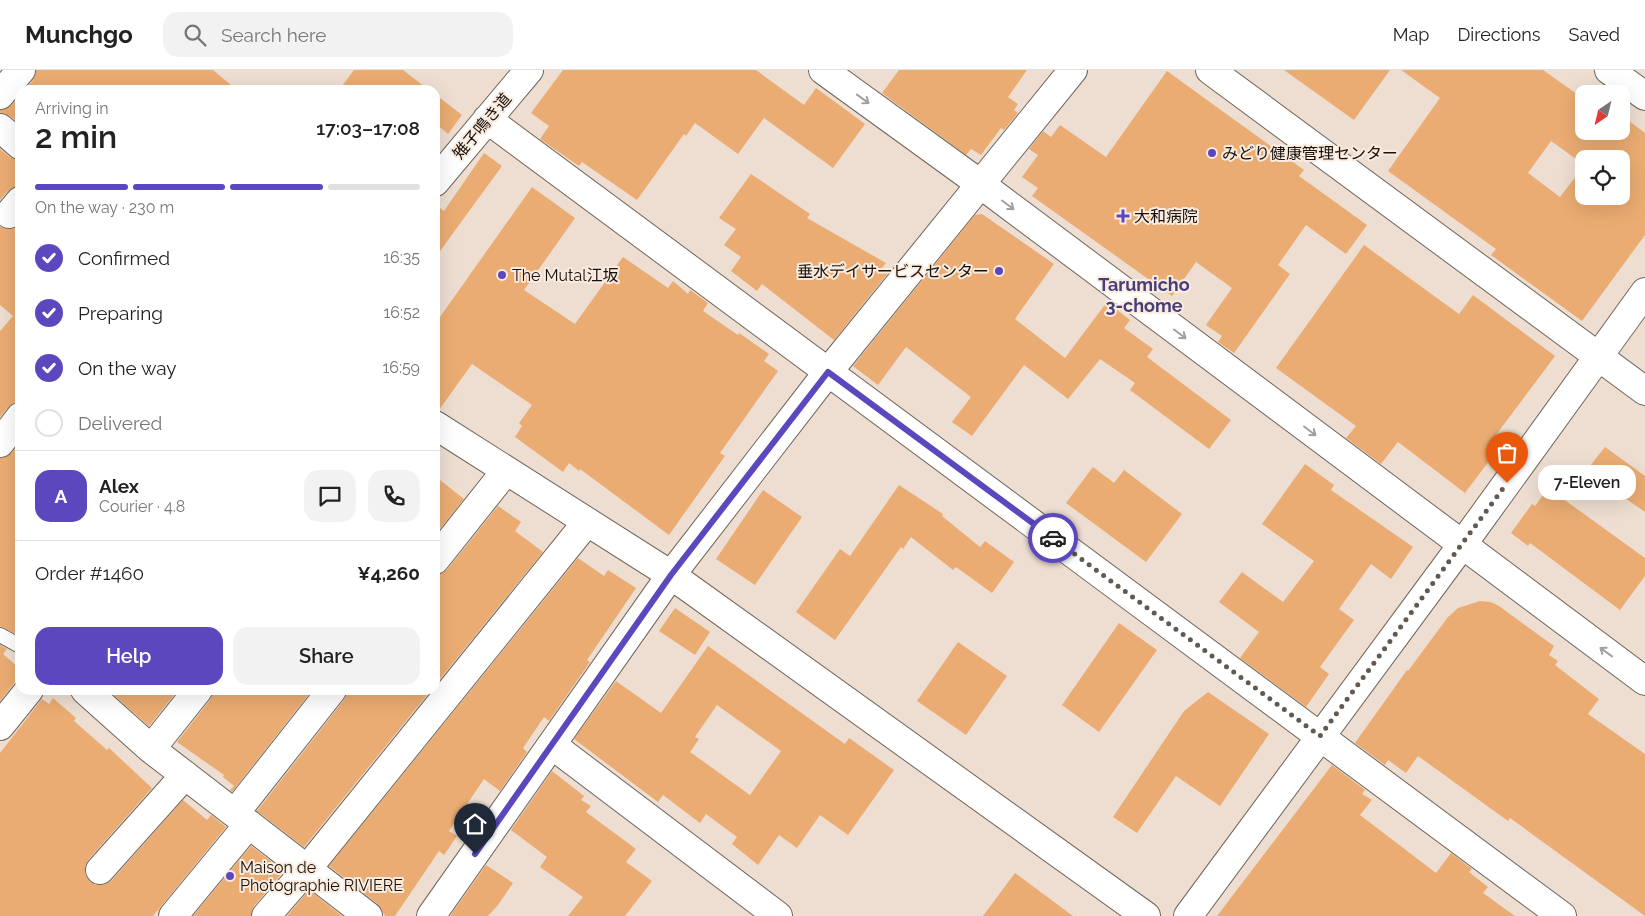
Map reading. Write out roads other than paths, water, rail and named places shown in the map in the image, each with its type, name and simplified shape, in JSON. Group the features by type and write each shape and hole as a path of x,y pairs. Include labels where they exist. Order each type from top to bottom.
{"street":[{"path":"0,95 21,70"},
{"name":"雉子鳴き道","path":"440,176 529,70"},
{"path":"823,70 979,183 1645,681"},
{"path":"431,916 671,575 828,372 1072,70"},
{"path":"1210,70 1645,391"},
{"path":"1609,70 1645,96"},
{"path":"487,119 1562,916"},
{"path":"0,128 15,140"},
{"path":"1188,916 1462,546 1645,292"},
{"path":"0,444 15,424"},
{"path":"440,428 505,472 671,575 1146,916"},
{"path":"440,554 505,472"},
{"path":"266,916 308,869 586,522"},
{"path":"0,726 26,695"},
{"path":"91,695 151,748 368,916"},
{"path":"151,748 194,695"},
{"path":"173,916 328,695"},
{"path":"552,745 778,916"},
{"path":"100,870 185,775"}],"lane":[{"path":"0,635 15,643"}],"place":[{"name":"みどり健康管理センター","path":"1212,153"},
{"name":"大和病院","path":"1123,216"},
{"name":"垂水デイサービスセンター","path":"999,271"},
{"name":"The Mutal江坂","path":"502,275"},
{"name":"7-Eleven","path":"1507,483"},
{"name":"Maison de Photographie RIVIERE","path":"230,876"}],"district":[{"name":"Tarumicho 3-chome","path":"1144,294"}]}
